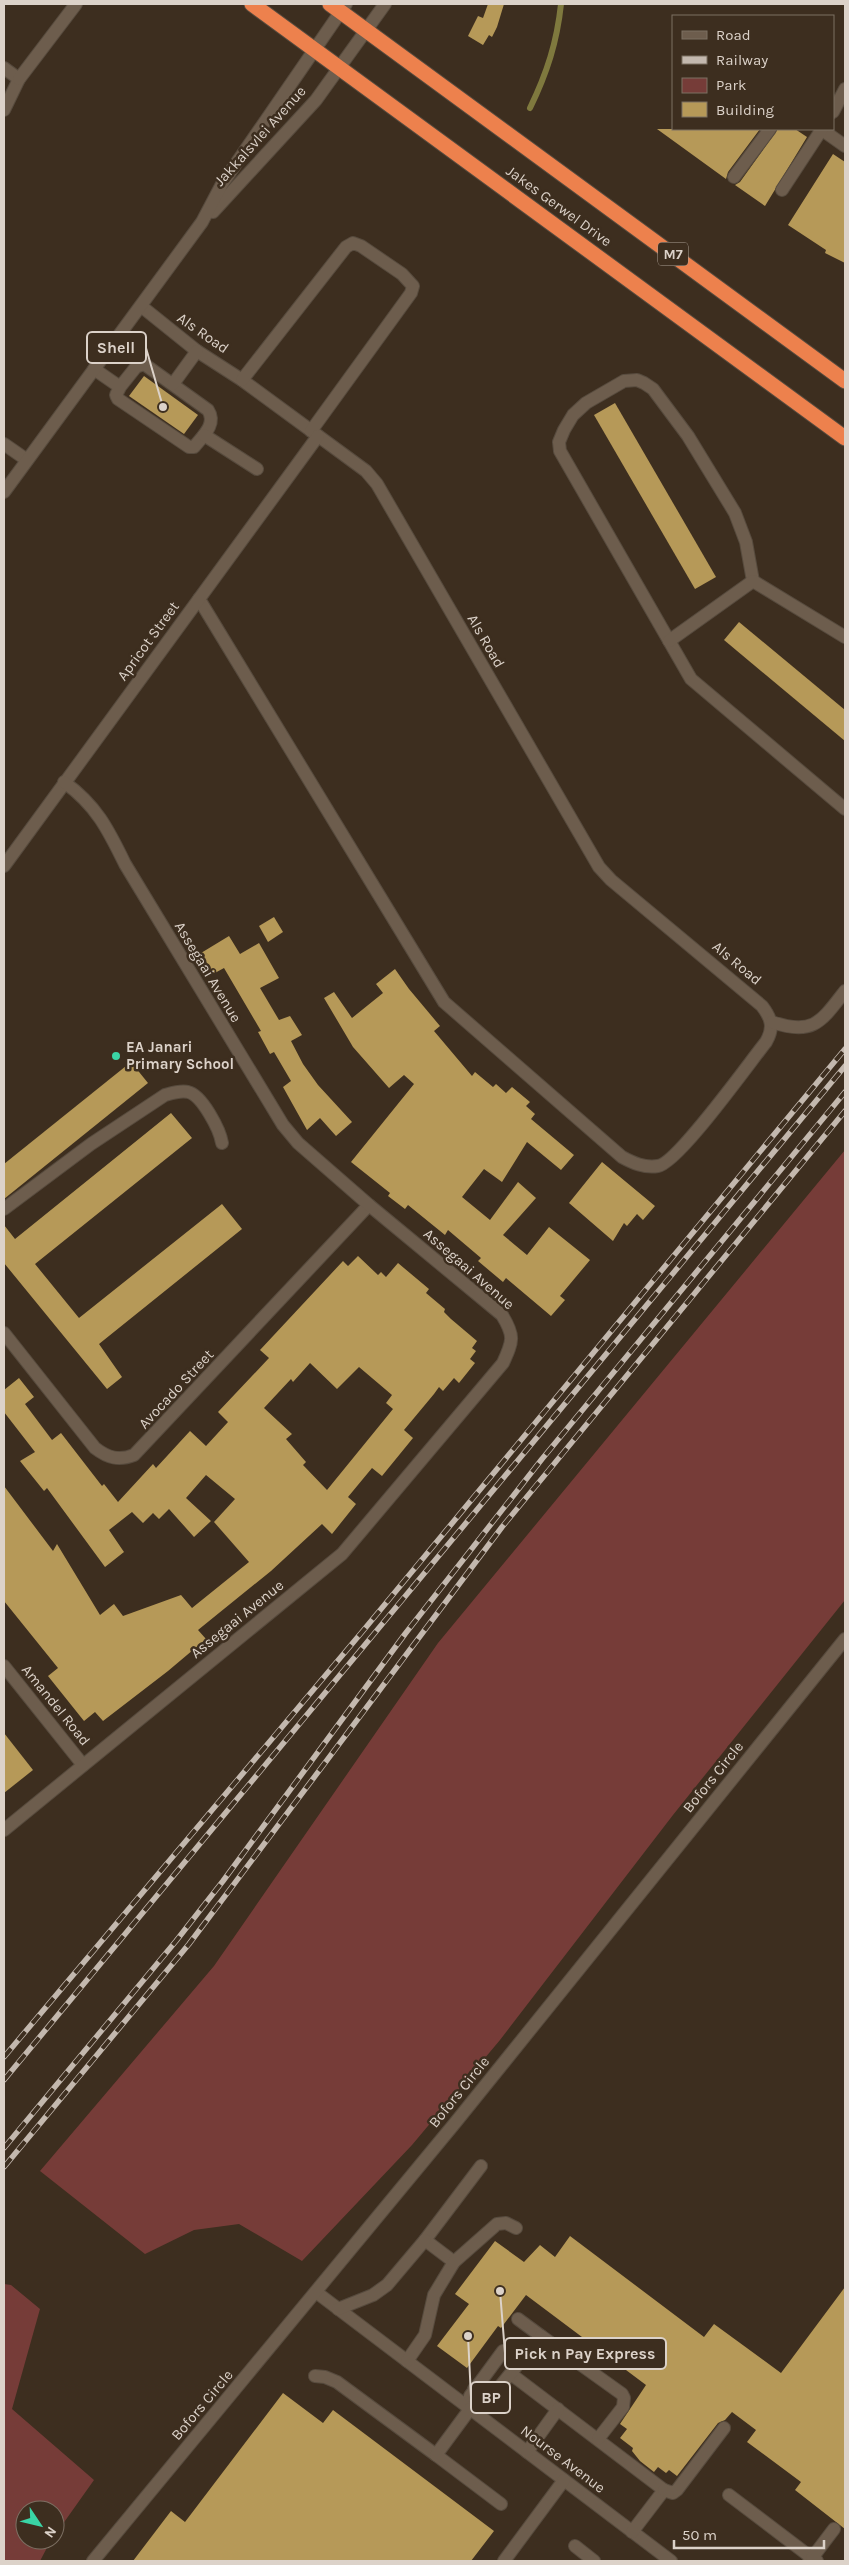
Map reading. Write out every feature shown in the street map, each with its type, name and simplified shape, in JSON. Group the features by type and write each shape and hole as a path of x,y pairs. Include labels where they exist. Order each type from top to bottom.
{"highway":[{"name":"Jakes Gerwel Drive","path":"252,4 845,438"},
{"name":"Jakes Gerwel Drive","path":"339,6 366,30 845,381"}],"street":[{"path":"4,110 19,79 76,4"},
{"name":"Jakkalsvlei Avenue","path":"4,492 202,222 316,100 385,4"},
{"name":"Jakkalsvlei Avenue","path":"202,222 222,184 314,49 339,6"},
{"path":"4,68 19,79"},
{"path":"834,110 845,89"},
{"path":"734,177 769,130"},
{"path":"782,190 821,130"},
{"path":"823,130 845,146"},
{"name":"Apricot Street","path":"4,866 199,599 411,293 413,286 402,274 361,246 354,243 346,247 242,380"},
{"name":"Als Road","path":"141,306 197,351 242,380 366,471 377,484 599,867 611,880 762,1006 772,1022"},
{"path":"173,384 197,351"},
{"path":"139,364 148,366 173,384 208,410 211,415 210,425 194,447 189,447 116,395 120,387 139,364"},
{"path":"94,369 120,387"},
{"path":"845,637 753,581 746,542 736,512 688,436 653,389 637,380 624,381 586,403 573,415 559,442 560,451 691,678 704,692 845,809"},
{"path":"204,435 257,469"},
{"path":"4,444 27,460"},
{"path":"668,640 753,581"},
{"path":"199,599 444,1002 622,1157 637,1165 660,1166 680,1150 766,1042 771,1032 772,1022 790,1028 805,1028 818,1024 845,991"},
{"name":"Assegaai Avenue","path":"4,1830 342,1554 503,1363 512,1341 510,1328 502,1315 369,1206 298,1143 283,1125 124,864 108,827 91,804 64,782"},
{"path":"4,1208 91,1144 165,1096 190,1092 198,1098 214,1122 222,1143"},
{"name":"Avocado Street","path":"4,1333 95,1448 103,1454 123,1459 134,1455 144,1447 369,1206"},
{"name":"Bofors Circle","path":"93,2561 316,2292 844,1645"},
{"name":"Amandel Road","path":"4,1666 83,1765"},
{"path":"338,2308 373,2295 387,2285 426,2240 481,2166"},
{"path":"407,2361 425,2335 434,2295 454,2262 497,2224 506,2223 516,2228"},
{"path":"426,2240 454,2262"},
{"name":"Nourse Avenue","path":"316,2292 671,2561"},
{"path":"518,2318 622,2394 624,2398 623,2406 598,2439"},
{"path":"436,2455 471,2410 488,2400 541,2336"},
{"path":"471,2410 474,2389 503,2351"},
{"path":"511,2374 664,2490 673,2493 724,2428"},
{"path":"315,2376 337,2382 501,2504"},
{"path":"474,2389 488,2400"},
{"path":"527,2452 558,2409"},
{"path":"504,2561 564,2480"},
{"path":"632,2532 664,2490"},
{"path":"729,2495 813,2560 834,2529"},
{"path":"575,2546 594,2561"}],"green space":[{"path":"845,1150 845,1600 673,1815 500,2040 412,2145 302,2261 239,2224 194,2230 145,2254 40,2171 214,1966 438,1643"},
{"path":"4,2284 11,2285 40,2309 12,2409 94,2480 65,2521 65,2500 15,2500 15,2550 46,2550 40,2561 4,2561"}],"building":[{"path":"488,4 504,4 492,37 489,35 483,45 468,36 478,16 483,18"},
{"path":"657,129 759,130 728,172 726,179"},
{"path":"777,130 796,130 807,137 765,206 735,185 740,182"},
{"path":"833,154 845,162 845,263 825,253 826,250 788,225"},
{"path":"144,376 198,415 184,434 129,396"},
{"path":"615,403 716,577 695,589 594,415"},
{"path":"739,622 845,710 845,741 724,640"},
{"path":"274,917 283,932 268,942 259,926"},
{"path":"229,936 240,954 259,943 279,978 260,988 279,1020 290,1016 302,1035 291,1041 303,1064 318,1085 352,1122 336,1136 320,1118 307,1130 283,1087 291,1081 274,1052 270,1054 258,1032 261,1031 224,968 213,974 201,953"},
{"path":"395,969 440,1026 434,1031 472,1076 475,1072 493,1087 496,1084 506,1093 512,1087 530,1102 526,1106 535,1114 531,1119 574,1155 561,1170 527,1142 502,1182 484,1169 462,1197 490,1220 518,1182 536,1198 503,1235 527,1255 549,1227 590,1260 560,1296 565,1300 551,1316 506,1278 503,1282 478,1261 481,1258 448,1230 445,1235 408,1205 405,1209 388,1196 390,1193 351,1162 414,1084 404,1075 389,1088 353,1047 324,998 334,992 352,1018 383,993 376,984"},
{"path":"131,1062 148,1083 4,1199 4,1164"},
{"path":"171,1113 192,1138 35,1264 79,1318 222,1204 242,1229 99,1344 122,1377 107,1389 4,1263 4,1225 15,1239"},
{"path":"602,1162 655,1206 643,1220 637,1214 627,1226 624,1223 613,1241 569,1203"},
{"path":"358,1256 378,1275 381,1272 386,1277 398,1263 429,1289 426,1293 445,1309 444,1312 451,1319 477,1341 472,1348 476,1351 470,1359 475,1363 459,1383 454,1378 443,1391 439,1387 404,1430 413,1438 382,1476 372,1468 348,1497 356,1504 332,1534 322,1524 271,1571 198,1630 206,1639 168,1671 103,1721 95,1712 84,1721 48,1676 58,1668 4,1601 4,1486 53,1551 57,1544 100,1615 114,1604 123,1616 181,1595 192,1608 249,1562 214,1522 235,1499 206,1475 186,1498 211,1521 194,1537 169,1509 159,1519 153,1513 143,1523 132,1512 109,1530 124,1552 105,1567 47,1488 44,1491 20,1461 35,1452 4,1412 4,1390 19,1378 34,1397 25,1404 52,1440 61,1433 102,1486 104,1484 118,1502 153,1464 156,1468 190,1431 206,1446 228,1422 218,1412 269,1358 260,1350 343,1261 348,1266","holes":["310,1363 337,1389 359,1367 392,1395 386,1403 393,1409 327,1490 303,1465 306,1462 286,1439 292,1434 264,1408 291,1379 293,1382"]},
{"path":"4,1733 33,1770 4,1793"},
{"path":"570,2236 704,2337 714,2324 781,2373 845,2287 845,2529 795,2490 801,2482 747,2442 756,2430 732,2412 725,2420 718,2423 677,2476 669,2470 666,2473 658,2467 654,2472 640,2461 632,2451 633,2448 620,2438 627,2429 620,2424 646,2385 526,2295 501,2328 498,2326 467,2368 437,2346 469,2304 455,2294 495,2241 524,2262 540,2245 555,2257"},
{"path":"283,2393 323,2423 333,2410 494,2531 471,2561 133,2561 171,2511 185,2522"}],"waterway":[{"path":"530,108 550,57 557,31 561,4"}],"railway":[{"path":"4,2057 362,1632 845,1049"},
{"path":"4,2080 845,1066"},
{"path":"4,2148 176,1941 223,1881 405,1634 542,1459 845,1092"},
{"path":"4,2167 189,1944 502,1527 845,1111"}],"place":[{"name":"Shell","path":"163,407"},
{"name":"EA Janari Primary School","path":"116,1056"},
{"name":"Pick n Pay Express","path":"500,2291"},
{"name":"BP","path":"468,2336"}]}
